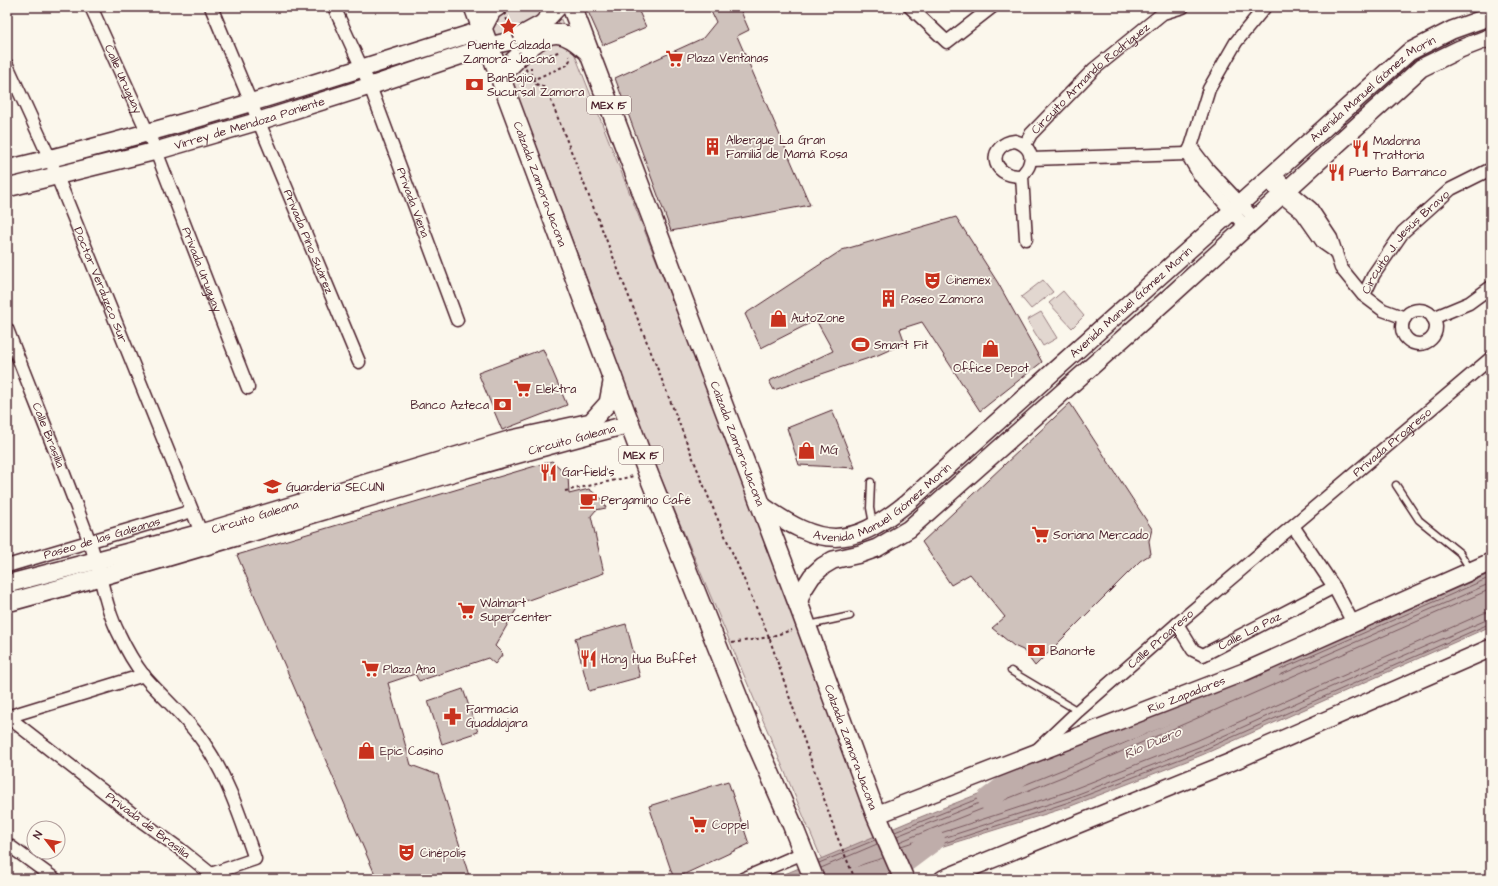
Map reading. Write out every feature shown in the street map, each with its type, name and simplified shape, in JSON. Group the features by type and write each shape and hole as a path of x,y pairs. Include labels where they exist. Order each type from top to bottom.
{"main road":[{"name":"MEX 15","path":"474,7 486,38"},
{"name":"Calzada Zamora-Jacona","path":"572,7 879,820 903,876"},
{"path":"500,76 529,48 550,34 559,33 571,38 589,52"},
{"name":"Calzada Zamora-Jacona","path":"486,38 648,473 716,644 814,879"}],"street":[{"name":"Calle Uruguay","path":"91,7 156,151"},
{"name":"Privada Pino Suárez","path":"211,7 260,121 359,362"},
{"name":"Privada Viena","path":"334,7 370,86 457,320"},
{"path":"498,7 492,11 486,38 511,41 542,24 558,7"},
{"path":"910,7 947,42 992,7"},
{"name":"Circuito Armando Rodríguez","path":"1025,145 1031,134 1094,69 1163,13 1183,7"},
{"path":"1189,150 1209,89 1236,42 1265,7"},
{"name":"Avenida Manuel Gómez Morín","path":"761,505 794,526 814,534 836,538 855,536 874,528 907,503 1235,206 1271,177 1409,52 1452,30 1491,16"},
{"path":"1452,30 1460,49"},
{"name":"Avenida Manuel Gómez Morín","path":"798,603 812,576 823,566 833,560 860,554 877,548 909,529 1164,302 1250,222 1421,68 1460,49 1491,37"},
{"name":"Virrey de Mendoza Poniente","path":"7,169 147,132 362,68 486,38"},
{"name":"Virrey de Mendoza Poniente","path":"7,188 156,151 260,121 370,86 486,38"},
{"name":"Doctor Verduzco Sur","path":"7,65 50,158 204,540"},
{"path":"1022,176 1008,175 999,169 996,158 997,153 1004,144 1014,141 1025,145 1030,154 1031,159 1028,169 1022,176 1026,239"},
{"path":"1031,159 1189,150 1207,168 1235,206 1250,222"},
{"name":"Privada Uruguay","path":"156,151 248,388"},
{"name":"Circuito J. Jesús Bravo","path":"1405,318 1383,310 1364,295 1374,274 1403,232 1452,189 1491,169"},
{"path":"1271,177 1302,213 1323,243 1336,252 1341,268 1364,295"},
{"path":"1433,318 1469,303 1491,287"},
{"path":"1422,311 1433,318 1436,328 1432,338 1424,344 1409,341 1405,337 1402,328 1405,318 1412,312 1422,311"},
{"name":"Calle Brasilia","path":"7,329 90,541 95,560"},
{"name":"Privada Progreso","path":"1292,526 1491,358"},
{"name":"Circuito Galeana","path":"7,603 100,578 204,540 514,447 591,422 608,403 613,377"},
{"name":"Circuito Galeana","path":"514,447 630,424"},
{"name":"Paseo de las Galeanas","path":"7,566 192,509"},
{"path":"1292,526 1334,587 1353,623"},
{"name":"Calle Progreso","path":"1032,754 1078,711 1177,624 1292,526"},
{"name":"Circuito Galeana","path":"7,584 95,560 204,540"},
{"name":"Privada de Brasilia","path":"8,717 211,874 256,859 233,797 218,766 205,744 186,719 144,675 131,657 118,632 107,605 95,560"},
{"name":"Río Zapadores","path":"879,820 1032,754 1244,672 1491,562"},
{"name":"Calle La Paz","path":"1177,624 1193,650 1203,655 1334,587"},
{"path":"943,879 1231,762 1491,648"},
{"name":"Privada de Brasilia","path":"8,717 144,675"},
{"path":"7,844 54,879"},
{"path":"743,879 804,856"}],"lane":[{"path":"871,482 870,508 874,528"},
{"path":"1396,485 1419,520 1460,553 1471,571"},
{"path":"806,626 850,616"},
{"path":"1011,671 1078,711"}],"path":[{"path":"502,7 529,77 537,78 568,65 570,60 568,55"},
{"path":"539,60 559,51 564,51"},
{"path":"532,65 530,70 531,75 536,84 546,88 710,501 769,638 836,834 855,879"},
{"path":"565,491 648,473"},
{"path":"716,644 769,638 806,626"}],"shaded area":[{"path":"481,7 556,7 753,505 896,879 830,879 633,412 592,293 502,54"},
{"path":"1043,280 1053,292 1031,309 1021,297"},
{"path":"1063,291 1084,316 1072,328 1049,303"},
{"path":"1041,312 1057,338 1043,346 1027,320"}],"water":[{"name":"Río Duero","path":"1491,573 1491,626 1202,755 1071,806 934,849 852,879 773,879 913,820 1071,757"}],"building":[{"path":"586,7 637,7 646,27 603,45"},
{"name":"Albergue La Gran Familia de Mamá Rosa","path":"709,7 739,7 749,30 737,36 810,205 671,231 615,78 703,38 716,22"},
{"name":"Paseo Zamora","path":"956,217 998,283 1042,362 980,411 922,322 900,329 905,343 878,355 774,390 769,381 833,351 816,320 761,348 745,314 842,250"},
{"name":"Elektra","path":"543,349 567,405 502,430 478,373"},
{"name":"Soriana Mercado","path":"1070,403 1152,529 1149,541 1151,554 1140,561 1035,666 1023,650 1014,646 992,628 1005,617 970,574 951,585 922,542"},
{"path":"832,410 855,468 799,465 787,428"},
{"name":"Plaza Ana","path":"552,461 568,475 569,494 589,489 602,499 606,508 596,510 591,516 604,573 520,603 495,646 503,654 495,664 488,658 419,681 415,674 388,683 411,765 438,775 470,879 377,879 237,555"},
{"path":"626,624 640,677 589,691 575,638"},
{"name":"Farmacia Guadalajara","path":"463,689 478,732 442,744 428,701"},
{"name":"Coppel","path":"728,781 749,844 674,879 649,806"}],"waterway":[{"path":"988,799 1025,771 1269,672"},
{"path":"855,879 902,864 934,840"}],"place":[{"name":"Puente Calzada Zamora- Jacona","path":"509,26"},
{"name":"Plaza Ventanas","path":"674,58"},
{"name":"BanBajio Sucursal Zamora","path":"474,85"},
{"name":"Albergue La Gran Familia de Mamá Rosa","path":"713,147"},
{"name":"Madonna Trattoria","path":"1360,148"},
{"name":"Puerto Barranco","path":"1336,172"},
{"name":"Cinemex","path":"933,280"},
{"name":"Paseo Zamora","path":"888,299"},
{"name":"AutoZone","path":"778,318"},
{"name":"Smart Fit","path":"861,345"},
{"name":"Office Depot","path":"991,349"},
{"name":"Elektra","path":"523,389"},
{"name":"Banco Azteca","path":"502,405"},
{"name":"MG","path":"807,450"},
{"name":"Garfield's","path":"549,472"},
{"name":"Guardería SECUNI","path":"273,487"},
{"name":"Pergamino Café","path":"588,500"},
{"name":"Soriana Mercado","path":"1040,535"},
{"name":"Walmart Supercenter","path":"467,610"},
{"name":"Banorte","path":"1037,651"},
{"name":"Hong Hua Buffet","path":"588,659"},
{"name":"Plaza Ana","path":"370,669"},
{"name":"Farmacia Guadalajara","path":"453,716"},
{"name":"Epic Casino","path":"367,751"},
{"name":"Coppel","path":"699,825"},
{"name":"Cinépolis","path":"407,853"}]}
